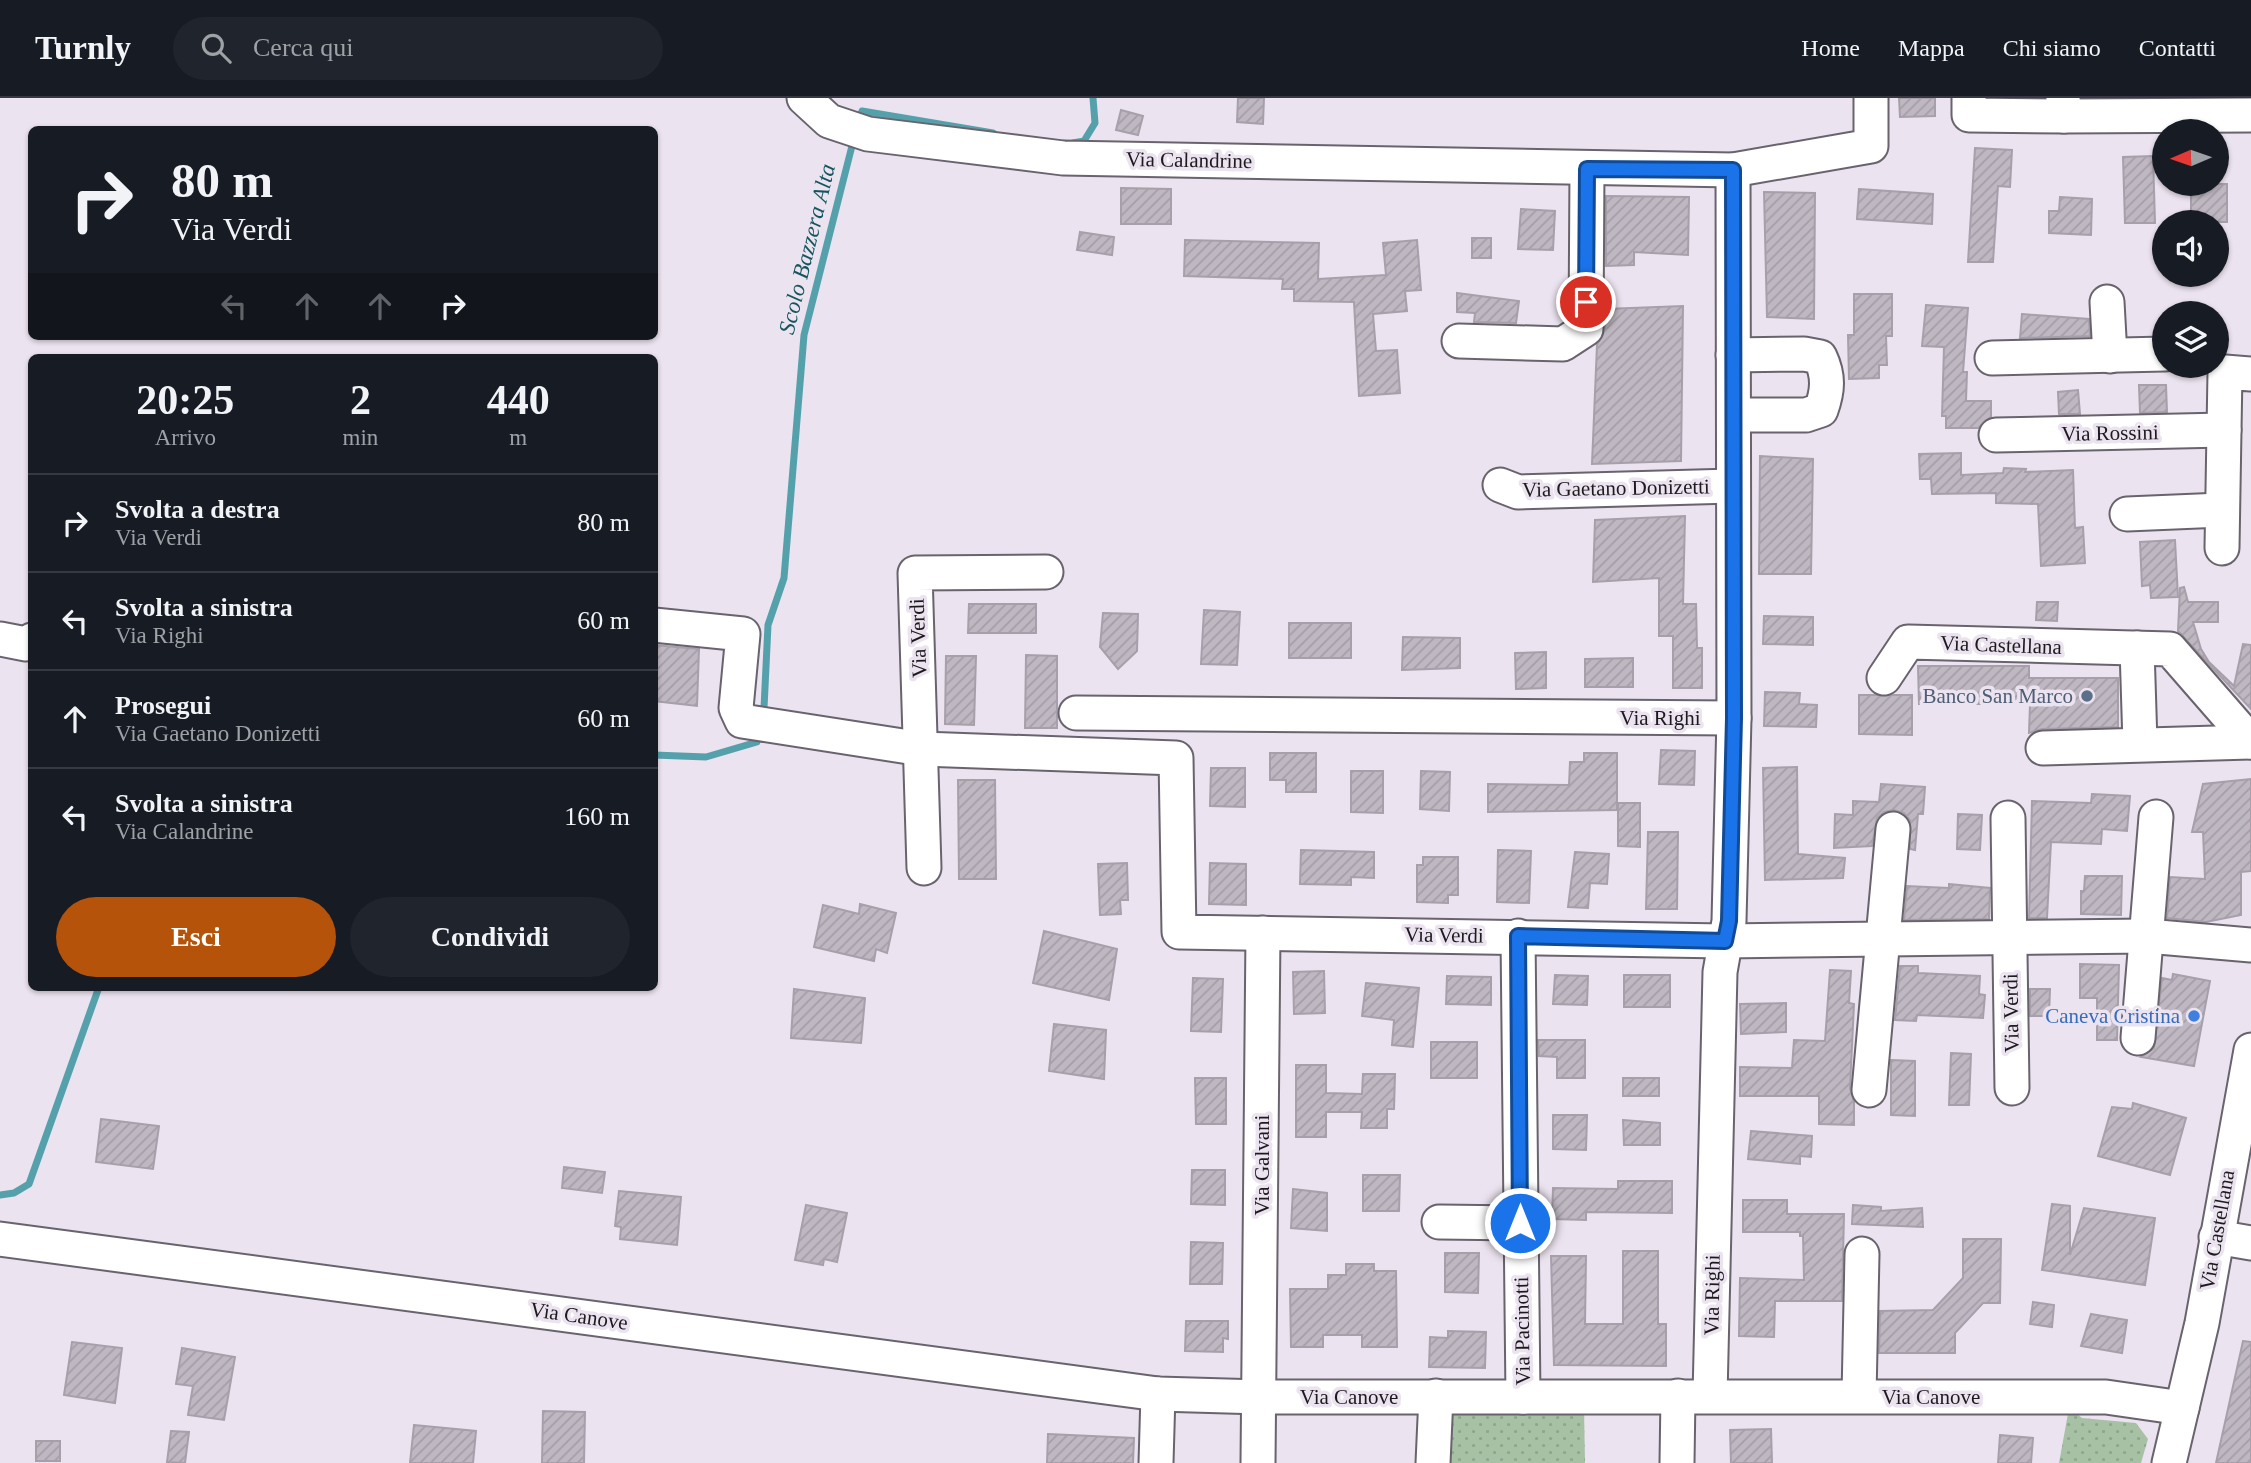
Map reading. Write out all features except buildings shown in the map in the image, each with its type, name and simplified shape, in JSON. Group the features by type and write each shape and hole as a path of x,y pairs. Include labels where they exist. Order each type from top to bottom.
{"street":[{"name":"Via Calandrine","path":"804,98 811,108 856,132 1063,158 1733,170 1871,146 1871,98"},
{"path":"1969,98 1969,115 2063,107 2251,115"},
{"path":"1459,341 1563,344 1586,329 1587,169"},
{"name":"Via Gaetano Donizetti","path":"1733,170 1734,718"},
{"path":"2107,302 2110,356"},
{"path":"1734,355 1804,354 1820,357 1827,371 1827,392 1821,410 1806,415 1734,415"},
{"path":"1992,358 2152,354"},
{"path":"2221,548 2224,430 2231,370"},
{"name":"Via Rossini","path":"1996,435 2224,430"},
{"name":"Via Gaetano Donizetti","path":"1500,485 1518,492 1733,486"},
{"path":"2127,514 2222,510"},
{"name":"Via Verdi","path":"924,868 915,573 1046,572"},
{"path":"658,625 743,634 736,708 742,721 922,748 1176,758"},
{"path":"0,639 28,643"},
{"name":"Via Castellana","path":"1884,678 1908,642 2170,649 2251,742"},
{"path":"2137,648 2140,744"},
{"name":"Via Righi","path":"1076,713 1734,718 1729,921 1720,972 1694,1396"},
{"name":"Via Verdi","path":"1176,714 1180,932 1725,941 2147,936 2251,945"},
{"name":"Via Castellana","path":"2043,748 2251,742"},
{"path":"2138,1038 2157,817"},
{"name":"Via Verdi","path":"2008,818 2012,1088"},
{"path":"1869,1090 1893,829"},
{"name":"Via Galvani","path":"1261,1397 1263,933"},
{"name":"Via Pacinotti","path":"1518,936 1523,1396"},
{"name":"Via Castellana","path":"2169,1463 2202,1323 2251,1050"},
{"path":"1439,1222 1520,1223"},
{"path":"2216,1237 2251,1243"},
{"name":"Via Canove","path":"0,1239 1158,1394 1261,1397 2106,1397 2182,1408"},
{"path":"1859,1396 1862,1254"},
{"path":"1156,1463 1158,1394"},
{"path":"1433,1463 1436,1396"},
{"path":"1677,1463 1694,1396"},
{"path":"1258,1463 1261,1397"}],"green space":[{"path":"1584,1408 1585,1463 1433,1463 1435,1410"},
{"path":"2069,1408 2082,1418 2136,1423 2148,1439 2141,1463 2059,1463"}],"waterway":[{"name":"Scolo Bazzera Alta","path":"1073,143 1084,141 1095,123 1093,98"},
{"name":"Scolo Bazzera Alta","path":"858,123 862,111 993,133"},
{"name":"Scolo Bazzera Alta","path":"764,708 768,625 784,578 804,335 854,138"},
{"name":"Scolo Bazzera Alta","path":"658,755 706,757 757,742 759,732"},
{"name":"Scolo Bazzera Alta","path":"0,1195 14,1193 29,1184 98,991"}],"place":[{"name":"Banco San Marco","path":"2087,696"},
{"name":"Caneva Cristina","path":"2194,1016"}],"route":[{"path":"1520,1223 1518,936 1725,941 1729,921 1734,718 1733,170 1587,169 1586,302"}]}
